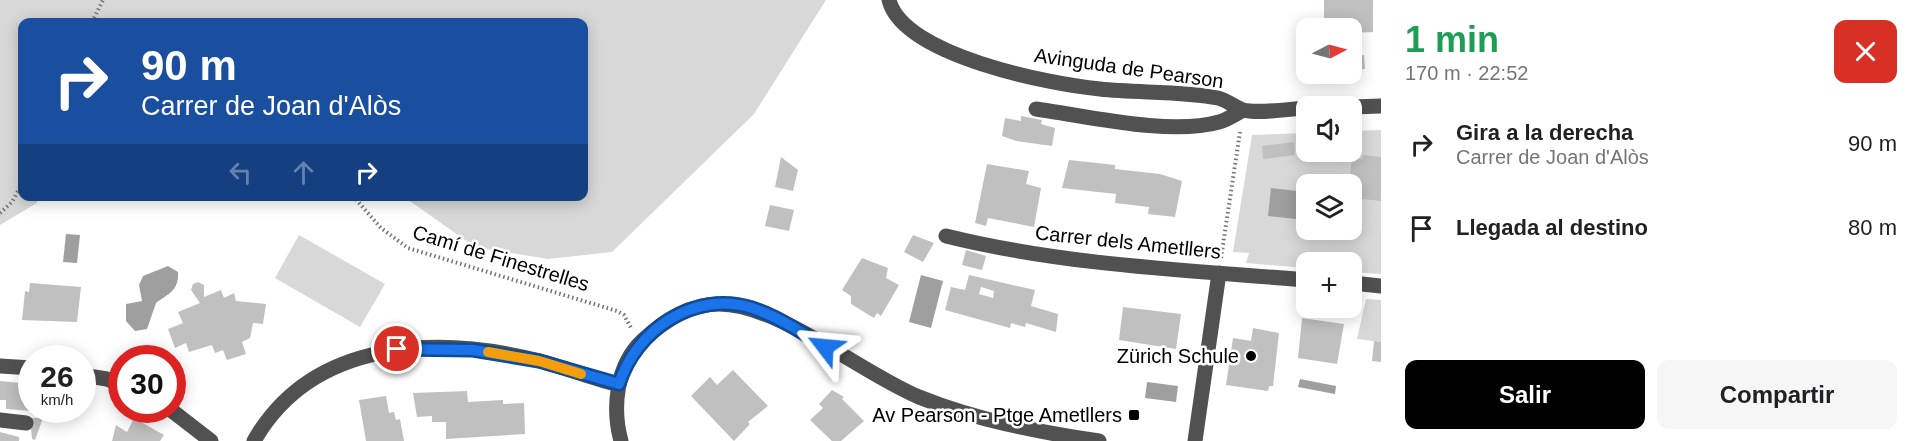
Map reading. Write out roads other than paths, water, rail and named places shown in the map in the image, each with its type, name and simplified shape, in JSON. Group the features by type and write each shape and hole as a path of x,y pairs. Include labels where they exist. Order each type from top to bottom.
{"street":[{"name":"Avinguda de Pearson","path":"889,0 891,6 916,34 957,56 1015,73 1097,89 1219,98 1244,110"},
{"path":"1362,107 1381,106"},
{"name":"Avinguda de Pearson","path":"1036,109 1154,125 1191,126 1219,122 1244,110 1296,108"},
{"name":"Carrer dels Ametllers","path":"946,236 994,248 1063,258 1220,269 1296,279"},
{"path":"1195,441 1220,269"},
{"path":"1362,284 1381,286"},
{"path":"621,441 616,423 619,384 623,370 639,344 666,320 692,309 718,304 752,308 810,337 872,375 918,397 965,414 1099,441"},
{"path":"254,441 285,398 309,380 335,365 397,349 473,350 539,361 619,384"},
{"path":"0,366 18,367"},
{"path":"0,420 18,422"},
{"path":"186,422 211,441"}],"place":[{"name":"Zürich Schule","path":"1251,356"},
{"name":"Av Pearson - Ptge Ametllers","path":"1134,415"}]}
